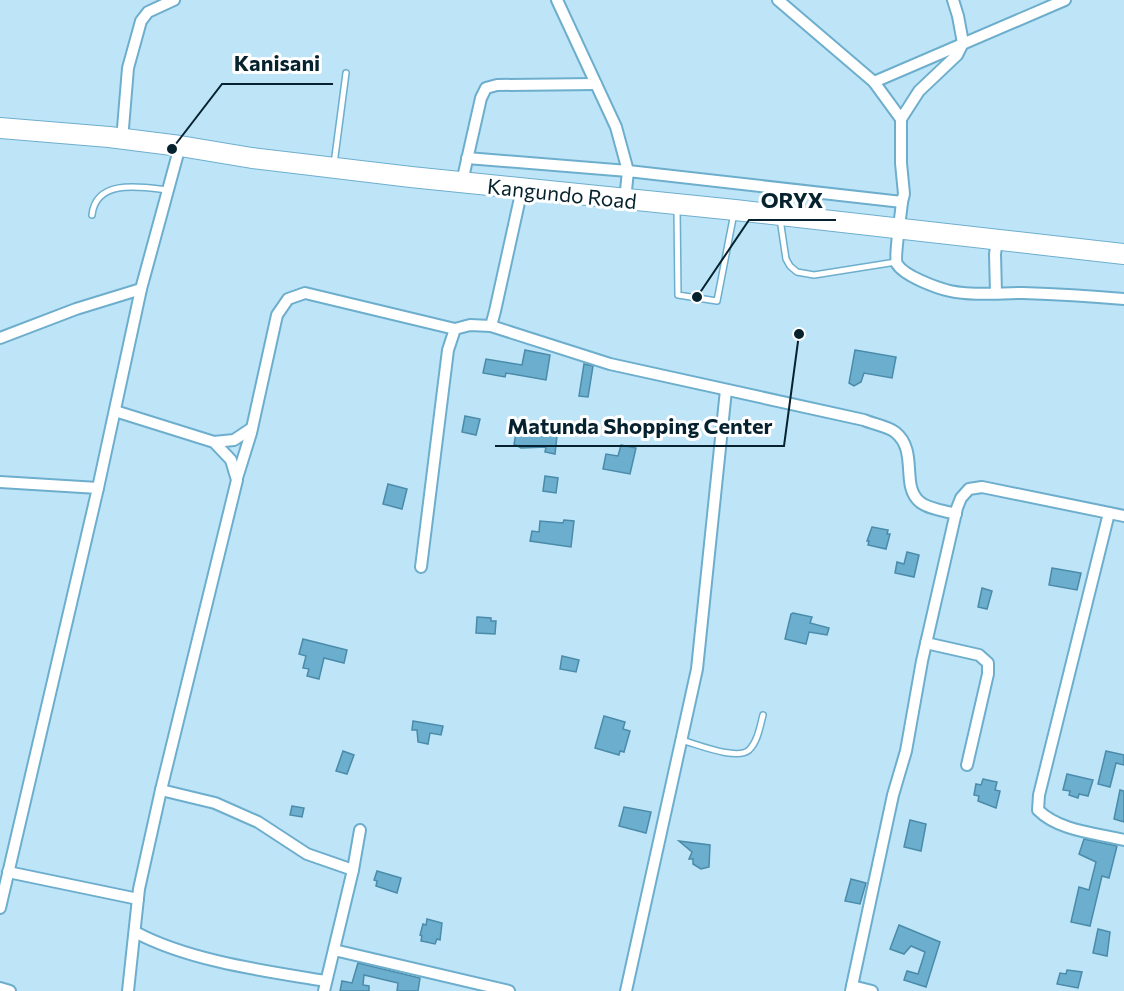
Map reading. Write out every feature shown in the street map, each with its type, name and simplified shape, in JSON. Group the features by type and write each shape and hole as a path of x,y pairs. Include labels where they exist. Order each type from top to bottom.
{"highway":[{"name":"Kangundo Road","path":"0,128 180,146 334,168 1124,254"}],"street":[{"path":"122,140 128,68 141,21 147,12 174,0"},
{"path":"557,0 616,128 628,171 625,200"},
{"path":"778,0 874,82 901,119"},
{"path":"953,0 963,43 957,55 919,91 901,119 904,194 895,249 896,262 901,269 912,276 949,291 1124,299"},
{"path":"874,82 1065,0"},
{"path":"462,182 481,98 486,88 497,85 596,84"},
{"path":"0,908 98,488 141,288 180,146"},
{"path":"467,158 628,171 902,202"},
{"path":"490,326 522,189"},
{"path":"996,293 997,241"},
{"path":"0,338 76,309 141,288"},
{"path":"128,991 138,899 161,790 237,480 252,428 277,315 288,299 305,293 455,329 470,325 490,326 610,364 864,420 894,431 904,443 909,459 913,493 920,503 956,514"},
{"path":"421,567 447,354 455,329"},
{"path":"626,991 697,669 726,390"},
{"path":"115,411 214,442 234,440 252,428"},
{"path":"214,442 231,460 237,480"},
{"path":"0,482 98,488"},
{"path":"872,991 851,988 893,795 906,751 926,643 961,498 969,489 982,487 1124,516"},
{"path":"1109,513 1039,795 1038,810 1059,824 1124,840"},
{"path":"926,643 979,656 988,663 988,674 967,765"},
{"path":"161,790 215,803 258,822 307,854 353,870"},
{"path":"135,932 156,943 325,986 353,870 360,830"},
{"path":"8,872 138,899"},
{"path":"334,950 509,991"},
{"path":"0,988 10,991"}],"lane":[{"path":"334,168 346,73"},
{"path":"92,215 93,205 102,194 110,190 144,187 168,190"},
{"path":"677,204 678,295 717,301 735,210"},
{"path":"779,215 786,259 797,272 814,275 896,262"},
{"path":"681,740 732,754 741,754 747,752 754,743 764,715"}],"building":[{"path":"525,350 550,355 546,380 506,373 505,377 483,373 486,359 522,365"},
{"path":"855,350 896,357 892,378 864,373 861,382 854,386 849,383"},
{"path":"584,364 593,366 588,397 579,396"},
{"path":"465,416 480,419 476,435 462,432"},
{"path":"517,428 531,431 531,433 557,436 555,454 545,452 546,447 521,448 514,444"},
{"path":"621,445 636,448 630,474 603,469 606,454 618,456"},
{"path":"545,476 558,478 556,493 543,491"},
{"path":"388,484 407,489 402,509 383,504"},
{"path":"564,520 574,521 571,547 530,541 532,531 539,532 540,521 563,523"},
{"path":"872,527 888,530 887,534 890,534 886,549 868,545 869,541 867,541"},
{"path":"907,552 919,555 914,577 895,573 897,562 904,564"},
{"path":"1052,568 1081,573 1077,590 1049,585"},
{"path":"982,588 992,591 987,609 978,607"},
{"path":"793,613 812,617 810,623 829,628 827,635 809,632 806,644 785,639"},
{"path":"477,617 491,618 491,621 496,621 495,634 476,633"},
{"path":"303,639 347,650 344,663 324,658 319,679 307,676 309,669 303,668 306,656 299,654"},
{"path":"562,656 579,660 576,672 560,669"},
{"path":"604,716 625,722 623,729 630,731 624,752 620,751 619,755 595,748"},
{"path":"413,721 443,726 441,735 430,733 428,744 418,742 417,730 412,730"},
{"path":"343,751 354,755 347,774 336,771"},
{"path":"1106,751 1124,755 1124,765 1116,763 1110,787 1098,784"},
{"path":"1067,774 1093,780 1088,796 1079,794 1078,798 1069,795 1070,791 1063,790"},
{"path":"983,779 997,782 995,790 1000,791 996,808 978,801 979,796 974,795 976,784 981,785"},
{"path":"1120,790 1124,791 1124,822 1114,819"},
{"path":"292,806 304,808 302,817 290,815"},
{"path":"624,807 651,812 646,833 619,826"},
{"path":"910,820 926,824 921,851 904,847"},
{"path":"1084,839 1117,846 1109,878 1102,876 1090,926 1071,922 1079,887 1089,890 1096,862 1079,854"},
{"path":"679,841 710,845 709,867 701,869 693,864 693,859 689,859 692,852"},
{"path":"377,871 401,878 397,893 376,886 377,881 374,880"},
{"path":"851,879 866,883 860,904 845,901"},
{"path":"427,919 442,923 440,940 437,939 435,944 421,941 423,924 426,925"},
{"path":"899,925 940,942 926,987 904,980 907,971 918,974 925,952 911,946 904,954 890,949"},
{"path":"1098,929 1110,932 1107,956 1093,953"},
{"path":"358,963 420,978 418,991 397,991 398,983 364,975 363,985 369,986 369,991 340,991 342,981 352,983"},
{"path":"1067,970 1082,972 1078,988 1057,984 1060,973 1066,974"}],"place":[{"name":"Kanisani","path":"172,149"},
{"name":"ORYX","path":"697,297"},
{"name":"Matunda Shopping Center","path":"799,334"}]}
